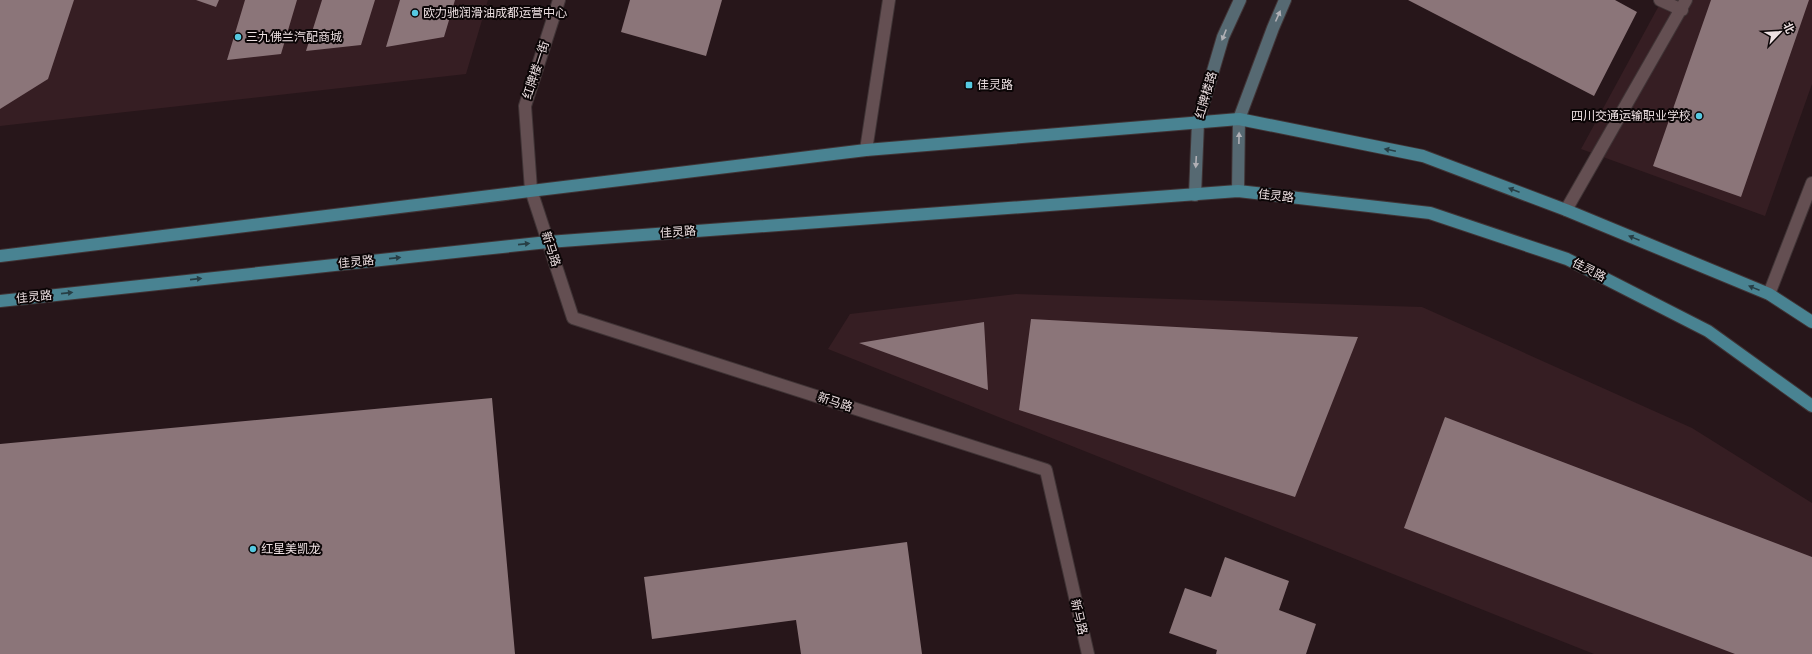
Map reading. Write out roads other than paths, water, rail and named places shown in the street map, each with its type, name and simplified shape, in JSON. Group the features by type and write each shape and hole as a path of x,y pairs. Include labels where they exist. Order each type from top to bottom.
{"main road":[{"path":"0,256 866,150 1239,119 1423,156 1566,210 1769,294 1812,322"},
{"name":"佳灵路","path":"0,300 548,242 1238,191 1430,213 1567,259 1708,331 1812,406"}],"street":[{"name":"红牌楼一街","path":"531,190 525,106 560,0"},
{"path":"866,150 889,0"},
{"name":"红牌楼路","path":"1195,195 1198,122 1223,37 1240,0"},
{"path":"1238,191 1239,119 1285,0"},
{"path":"1566,210 1684,5 1660,0"},
{"path":"1769,294 1812,183"},
{"name":"新马路","path":"531,190 573,318 1046,470 1088,654"}],"place":[{"name":"欧力驰润滑油成都运营中心","path":"415,13"},
{"name":"三九佛兰汽配商城","path":"238,37"},
{"name":"佳灵路","path":"969,85"},
{"name":"四川交通运输职业学校","path":"1699,116"},
{"name":"红星美凯龙","path":"253,549"}]}
